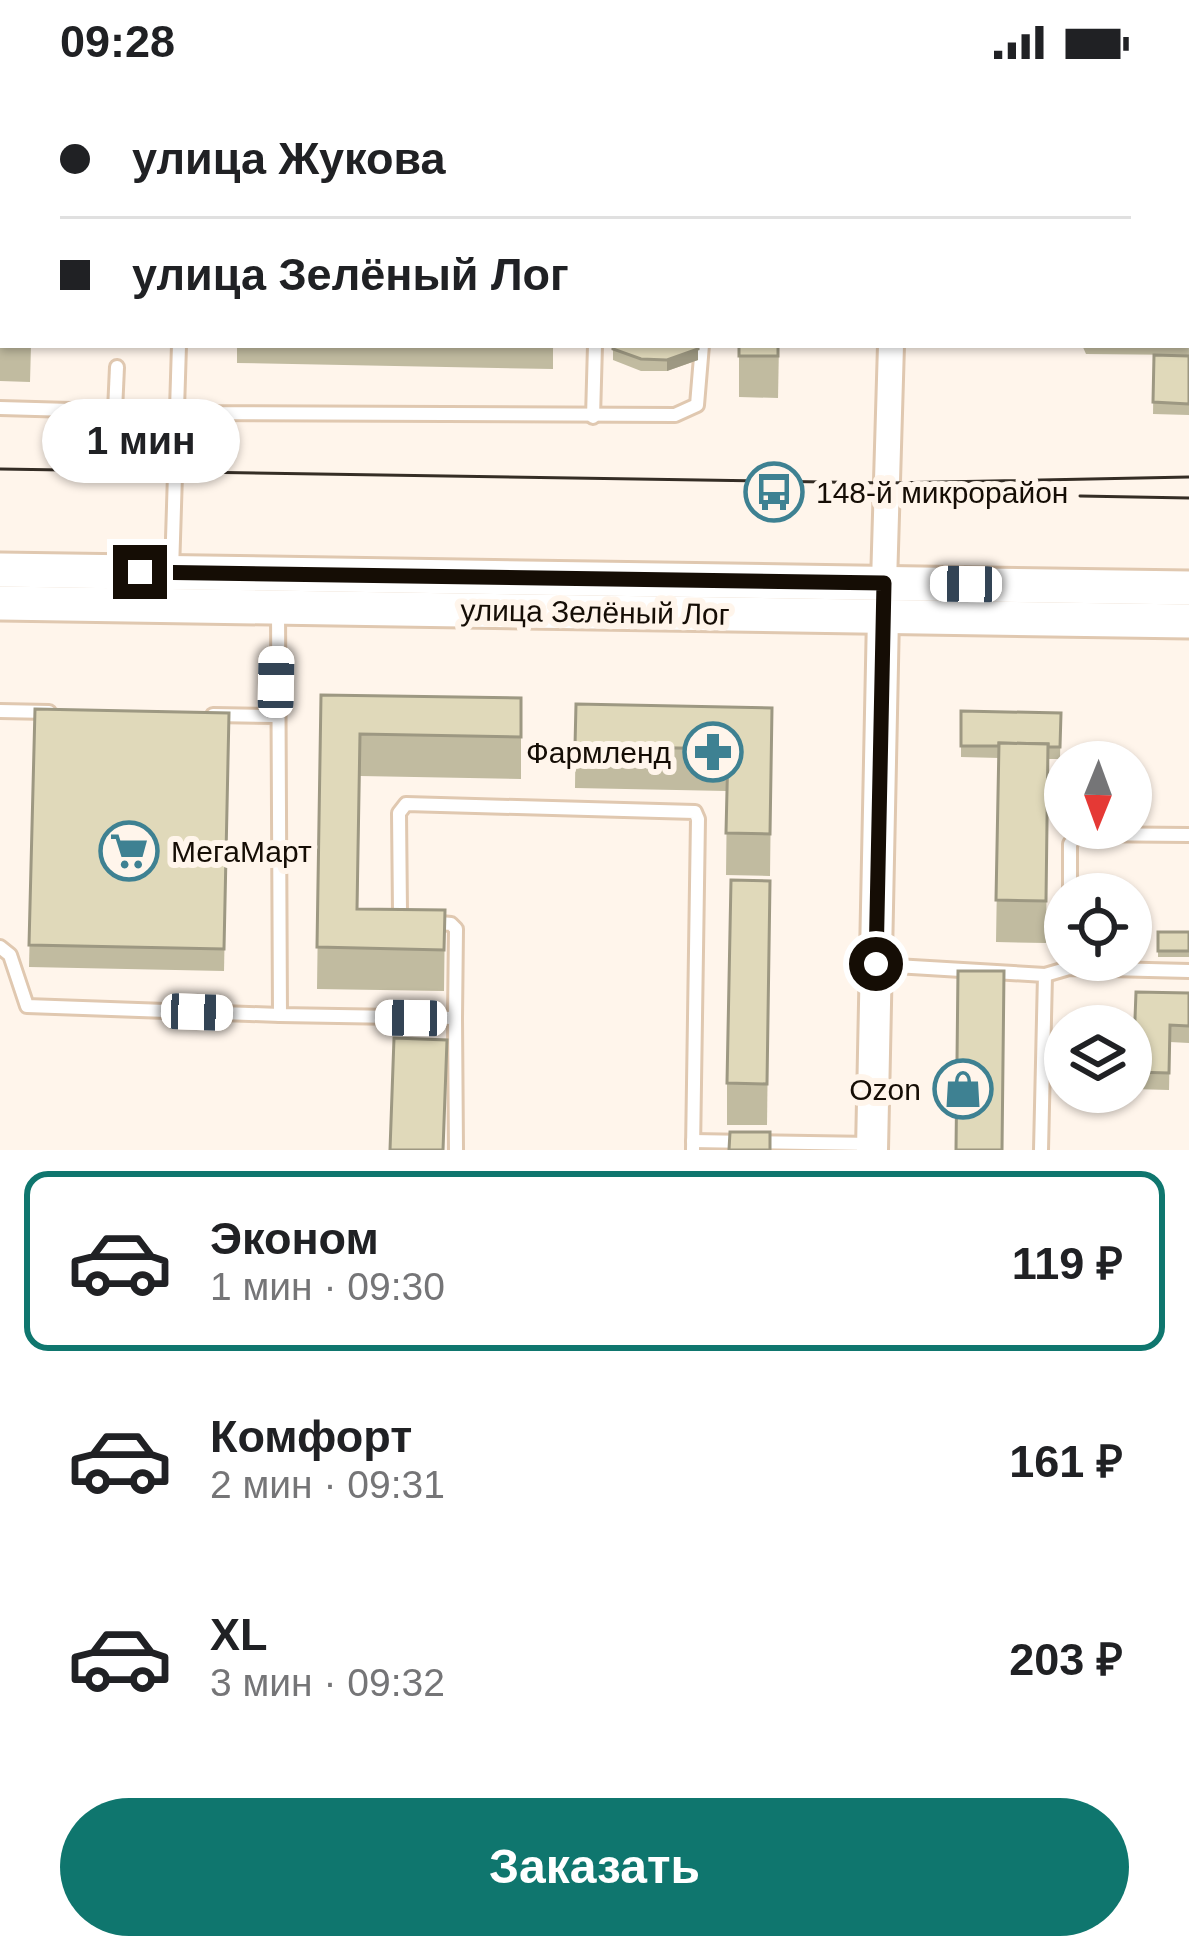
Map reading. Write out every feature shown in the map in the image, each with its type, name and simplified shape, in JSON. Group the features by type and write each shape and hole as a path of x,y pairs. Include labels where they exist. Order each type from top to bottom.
{"main road":[{"name":"улица Зелёный Лог","path":"0,570 172,572 884,600 1189,621"},
{"name":"улица Зелёный Лог","path":"0,603 278,607 884,600 1189,588"}],"street":[{"path":"872,1147 891,348"}],"lane":[{"path":"172,572 179,348"},
{"path":"593,417 595,348"},
{"path":"0,408 593,417 687,412 697,406 702,348"},
{"path":"115,411 117,367"},
{"path":"278,607 280,1016"},
{"path":"0,711 70,712"},
{"path":"208,715 278,716"},
{"path":"456,1150 456,929 451,923 406,921 400,912 402,806 409,803 692,810 698,819 693,1146 872,1147"},
{"path":"1070,873 1070,844 1077,834 1189,835"},
{"path":"0,947 10,955 26,1006 455,1018"},
{"path":"876,964 1044,975"},
{"path":"1152,969 1189,971"},
{"path":"1041,1150 1045,981"}],"building":[{"path":"698,348 667,360 641,359 613,349"},
{"path":"739,348 778,348 778,356 739,356"},
{"path":"1154,355 1189,356 1189,404 1153,402"},
{"path":"321,695 521,698 521,737 360,734 357,909 445,910 444,950 317,947"},
{"path":"576,704 772,708 770,834 726,833 728,749 575,746"},
{"name":"МегаМарт","path":"35,709 229,713 224,949 29,945"},
{"path":"961,711 1061,713 1060,741 961,746"},
{"path":"999,743 1044,744 1044,901 996,900"},
{"path":"731,880 770,881 767,1084 727,1083"},
{"path":"1158,932 1189,932 1189,951 1158,951"},
{"path":"958,971 1004,971 1002,1150 956,1150"},
{"path":"1136,992 1189,993 1189,1026 1170,1025 1169,1073 1152,1073 1152,1005 1136,1005"},
{"path":"394,1038 447,1040 443,1150 390,1150"},
{"path":"730,1132 770,1132 770,1150 729,1150"}],"tram line":[{"path":"0,469 887,483 1189,477"},
{"path":"1080,496 1189,498"}],"place":[{"name":"148-й микрорайон","path":"774,492"},
{"name":"Фармленд","path":"713,752"},
{"name":"МегаМарт","path":"129,851"},
{"name":"Ozon","path":"963,1089"}],"route":[{"path":"140,572 884,583 876,964"}]}
